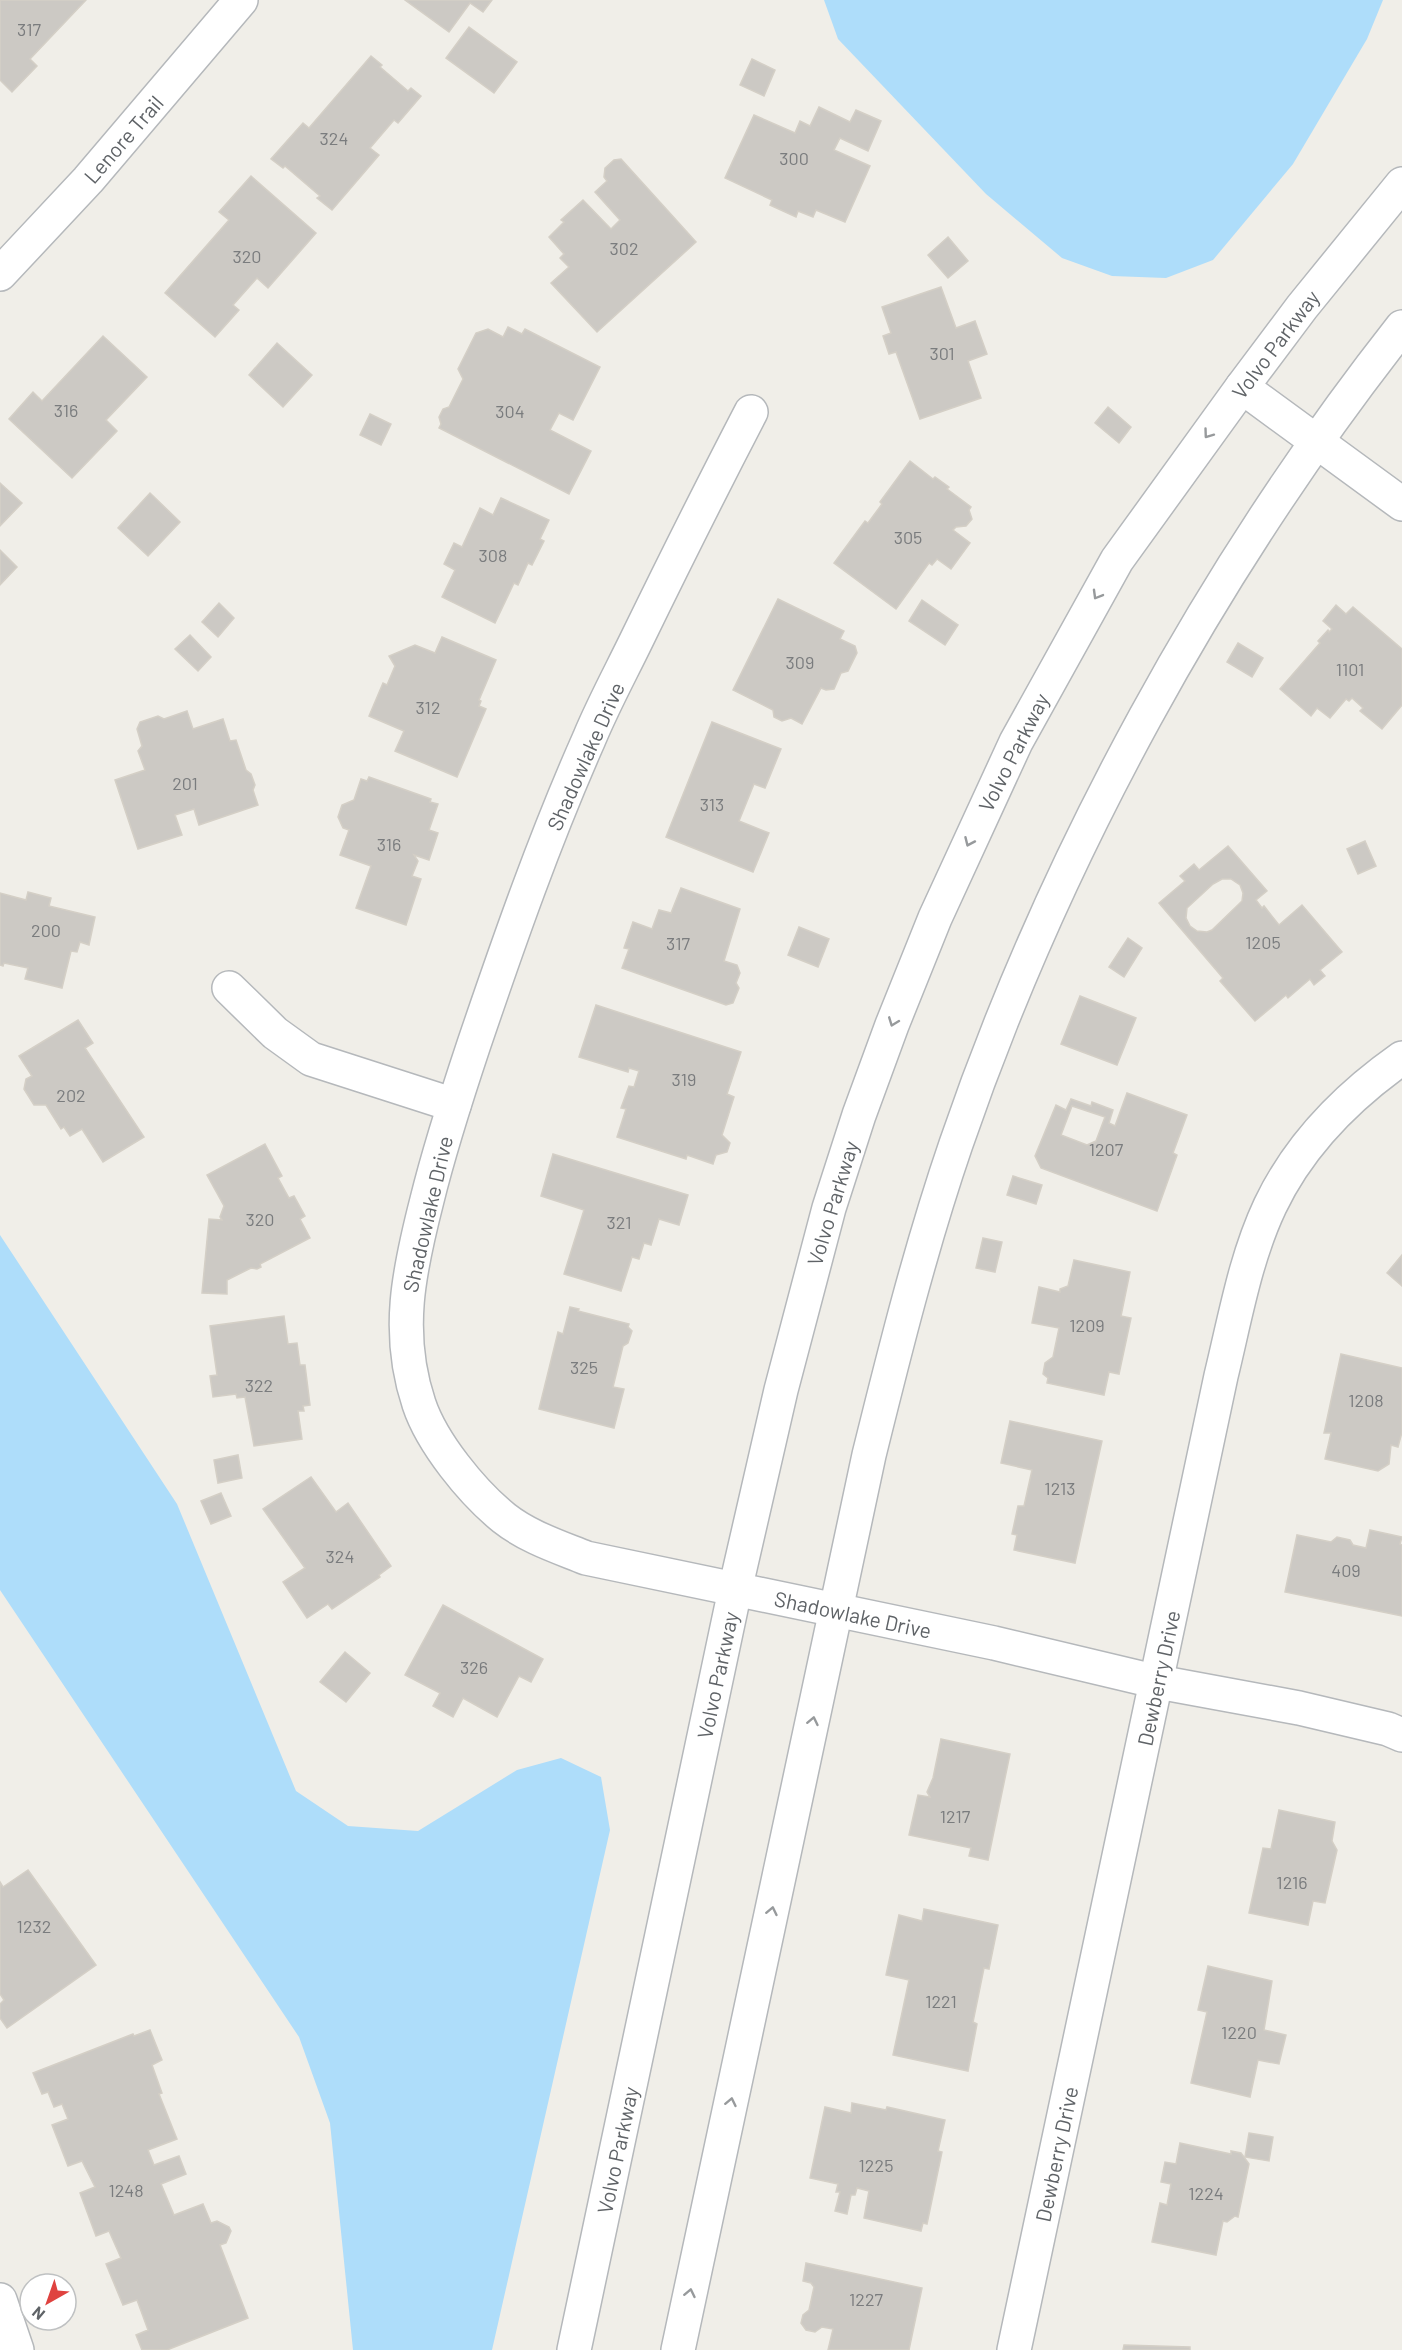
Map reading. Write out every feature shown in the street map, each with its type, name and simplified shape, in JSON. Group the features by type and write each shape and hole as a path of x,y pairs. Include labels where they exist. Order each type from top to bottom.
{"street":[{"name":"Lenore Trail","path":"0,274 88,180 241,0"},
{"name":"Volvo Parkway","path":"574,2350 735,1590 780,1390 829,1208 859,1115 892,1025 935,918 1016,742 1117,560 1302,307 1402,184"},
{"path":"678,2350 869,1455 900,1329 957,1144 1029,958 1074,857 1123,758 1190,640 1252,539 1317,442 1402,327"},
{"path":"1242,387 1402,504"},
{"name":"Shadowlake Drive","path":"752,412 693,524 589,738 519,913 454,1105 414,1249 406,1298 405,1322 409,1363 420,1406 443,1449 471,1487 506,1519 541,1540 586,1558 994,1643 1158,1682 1299,1708 1402,1734"},
{"path":"229,988 275,1033 312,1059 454,1105"},
{"name":"Dewberry Drive","path":"1014,2350 1158,1682 1221,1376 1249,1264 1271,1204 1302,1155 1342,1106 1369,1081 1402,1058"},
{"path":"0,2300 18,2350"}],"water":[{"path":"824,0 1383,0 1367,39 1293,164 1213,260 1166,278 1112,276 1062,258 986,194 838,39"},
{"path":"0,1235 177,1504 296,1791 348,1826 418,1831 517,1770 561,1758 601,1777 610,1830 492,2350 353,2350 330,2123 299,2037 0,1590"}],"building":[{"path":"0,0 86,0 30,59 37,66 12,92 0,80"},
{"path":"405,0 492,0 483,12 470,3 449,32"},
{"path":"469,27 517,62 494,93 446,58"},
{"path":"371,56 382,65 380,67 408,91 411,88 421,96 398,123 394,120 370,148 379,155 332,210 317,198 320,196 285,166 283,168 271,159 303,123 309,128"},
{"path":"752,59 775,70 764,96 740,85"},
{"path":"819,107 850,122 856,110 881,121 868,151 840,138 834,150 870,166 845,222 816,210 813,217 798,211 796,217 770,205 772,200 725,178 754,115 795,133 800,121 810,126"},
{"path":"621,159 696,242 597,332 551,283 569,267 560,258 564,254 549,237 564,222 561,220 583,200 611,229 620,220 595,192 607,181 604,177 605,168 614,160"},
{"path":"251,176 316,233 268,288 257,278 233,305 239,310 215,337 165,293 229,220 219,212"},
{"path":"948,237 968,261 948,278 928,255"},
{"path":"941,287 956,328 975,321 987,354 968,361 981,398 920,419 896,352 889,354 883,336 891,333 882,307"},
{"path":"508,327 522,334 525,329 600,367 573,420 559,413 550,430 591,451 569,494 439,428 441,424 439,417 443,409 449,407 463,379 458,369 476,333 488,329 503,337"},
{"path":"103,336 147,377 106,420 117,431 72,478 9,419 33,392 42,401"},
{"path":"277,343 312,375 283,407 249,375"},
{"path":"1108,407 1131,427 1119,443 1095,423"},
{"path":"370,414 391,424 381,445 360,435"},
{"path":"910,461 933,479 935,477 949,487 947,489 971,507 969,510 972,519 966,526 956,527 953,530 970,543 951,569 937,559 932,565 929,563 896,609 834,563 865,521 868,523 882,504 880,502"},
{"path":"0,483 22,503 0,526"},
{"path":"150,493 180,522 148,556 118,528"},
{"path":"501,498 549,520 540,539 544,541 532,565 528,563 518,585 514,583 495,623 442,597 455,570 444,564 454,543 462,547 480,508 493,515"},
{"path":"0,550 17,567 0,585"},
{"path":"778,599 844,631 840,639 855,646 857,653 848,671 841,673 834,689 821,688 802,724 791,718 782,721 774,717 773,710 733,690"},
{"path":"922,600 958,625 945,645 909,621"},
{"path":"219,603 234,618 218,637 202,622"},
{"path":"1336,605 1346,614 1353,607 1402,649 1402,705 1382,729 1360,711 1363,708 1352,698 1349,701 1346,699 1330,718 1317,708 1311,716 1280,689 1320,643 1318,641 1328,630 1329,632 1332,629 1323,621"},
{"path":"190,635 211,657 198,671 175,649"},
{"path":"442,637 496,660 479,700 481,701 479,706 486,709 457,777 395,751 404,731 369,716 383,683 387,685 395,666 389,656 415,645 435,653"},
{"path":"1238,643 1263,658 1252,677 1227,662"},
{"path":"187,711 193,729 223,719 230,741 236,740 246,770 251,774 258,805 199,825 194,809 175,815 182,835 138,849 115,780 145,770 138,751 142,746 137,729 140,722 158,716 164,719"},
{"path":"712,722 781,749 765,788 754,784 739,821 769,833 753,872 666,837"},
{"path":"369,777 431,799 430,802 438,804 429,830 438,833 429,860 414,855 418,861 412,876 421,879 406,925 356,908 371,866 340,855 349,830 343,828 338,817 342,805 354,800 361,779 367,781"},
{"path":"1365,841 1376,866 1358,874 1347,849"},
{"path":"1228,846 1267,891 1256,900 1262,908 1264,906 1279,925 1302,905 1342,952 1320,970 1325,976 1314,985 1310,979 1288,998 1286,995 1255,1021 1220,981 1223,978 1159,903 1185,881 1180,876 1194,864 1199,870","holes":["1222,879 1231,879 1240,885 1243,893 1242,901 1212,930 1197,931 1190,926 1186,918 1187,908 1213,884"]},
{"path":"681,888 740,909 724,961 737,965 740,973 736,983 739,988 733,1003 726,1005 622,968 629,949 624,948 633,922 652,929 659,910 671,913"},
{"path":"28,892 51,898 49,906 95,917 89,945 80,942 77,952 71,951 62,988 25,979 28,968 4,963 3,966 0,965 0,893 26,900"},
{"path":"799,927 829,939 818,967 788,955"},
{"path":"1128,938 1142,948 1124,977 1109,967"},
{"path":"1080,996 1136,1018 1117,1065 1061,1044"},
{"path":"596,1005 741,1052 727,1094 734,1097 722,1135 730,1143 727,1152 716,1155 713,1164 687,1155 686,1159 617,1137 626,1109 621,1108 629,1086 634,1087 639,1071 629,1068 628,1072 579,1057"},
{"path":"78,1020 93,1043 85,1048 144,1137 103,1162 82,1129 70,1136 64,1127 61,1129 46,1105 34,1105 24,1089 26,1079 32,1076 19,1056"},
{"path":"1127,1093 1187,1115 1173,1153 1177,1155 1157,1211 1041,1168 1035,1156 1056,1105 1066,1110 1071,1099 1091,1106 1092,1102 1113,1110 1109,1123 1115,1126","holes":["1072,1106 1105,1117 1096,1141 1087,1145 1061,1135"]},
{"path":"265,1144 282,1176 278,1178 289,1198 294,1196 305,1216 300,1219 310,1238 260,1264 261,1267 251,1268 227,1280 227,1294 202,1293 209,1219 222,1220 220,1217 224,1206 207,1175"},
{"path":"553,1154 688,1195 679,1225 659,1219 651,1245 644,1243 639,1259 632,1257 621,1291 564,1274 584,1210 541,1196"},
{"path":"1013,1176 1042,1185 1036,1204 1007,1195"},
{"path":"983,1238 1002,1242 995,1272 976,1268"},
{"path":"1402,1255 1402,1286 1387,1273"},
{"path":"1074,1260 1130,1272 1121,1316 1131,1318 1119,1374 1109,1372 1104,1395 1047,1383 1048,1378 1043,1374 1045,1363 1053,1357 1059,1328 1032,1323 1039,1287 1060,1292 1060,1289 1068,1286"},
{"path":"570,1307 629,1324 628,1327 632,1331 628,1343 623,1346 613,1387 624,1389 614,1428 539,1409 558,1332 563,1334"},
{"path":"284,1316 288,1344 297,1343 300,1365 305,1365 310,1405 303,1406 304,1411 298,1411 302,1439 254,1446 245,1397 237,1398 236,1394 213,1397 210,1376 217,1375 210,1326"},
{"path":"1341,1354 1402,1368 1402,1432 1398,1447 1391,1445 1389,1464 1378,1471 1325,1459 1331,1433 1324,1433"},
{"path":"1010,1421 1102,1441 1075,1563 1014,1550 1017,1535 1012,1534 1018,1506 1024,1506 1032,1470 1001,1463"},
{"path":"238,1455 242,1478 218,1483 214,1460"},
{"path":"311,1477 336,1512 348,1503 391,1566 379,1575 380,1577 332,1609 328,1604 307,1618 283,1582 305,1568 263,1509"},
{"path":"221,1493 231,1516 211,1524 201,1501"},
{"path":"1370,1530 1402,1537 1400,1544 1402,1545 1402,1616 1285,1592 1297,1535 1331,1542 1337,1537 1350,1540 1353,1545 1366,1548"},
{"path":"443,1605 543,1659 531,1682 519,1676 497,1717 463,1698 453,1717 433,1706 440,1693 405,1675"},
{"path":"345,1652 370,1673 346,1702 320,1682"},
{"path":"941,1739 1010,1754 988,1860 969,1856 971,1848 909,1835 918,1795 930,1797 927,1792 933,1778"},
{"path":"1279,1810 1335,1822 1332,1841 1337,1850 1325,1903 1313,1901 1308,1925 1249,1913 1263,1848 1271,1849"},
{"path":"28,1870 96,1965 7,2028 0,2018 0,2004 4,2000 0,1994 0,1882 3,1887"},
{"path":"924,1909 998,1925 989,1969 984,1968 973,2022 977,2024 968,2071 893,2055 909,1980 886,1975 899,1915 922,1921"},
{"path":"1208,1966 1272,1981 1264,2030 1286,2035 1279,2064 1258,2060 1250,2097 1191,2083 1207,2012 1198,2010"},
{"path":"150,2030 162,2060 152,2065 162,2093 159,2094 177,2139 148,2150 154,2165 179,2156 186,2174 161,2184 174,2215 203,2204 211,2223 217,2221 229,2227 231,2231 226,2243 220,2245 248,2318 167,2350 142,2350 136,2335 148,2330 137,2300 123,2305 106,2264 121,2258 109,2231 96,2236 80,2193 95,2187 82,2161 68,2166 52,2125 68,2119 62,2104 54,2107 48,2092 42,2094 33,2073 133,2034 134,2036"},
{"path":"852,2103 886,2110 887,2107 945,2120 938,2151 942,2152 927,2224 923,2223 921,2231 864,2218 869,2191 857,2188 855,2195 851,2195 847,2214 835,2211 840,2192 836,2192 838,2184 810,2178 825,2107 851,2113"},
{"path":"1249,2133 1273,2137 1269,2161 1245,2157"},
{"path":"1180,2143 1231,2154 1231,2151 1241,2153 1249,2164 1238,2217 1235,2216 1227,2222 1223,2221 1216,2255 1152,2242 1160,2203 1167,2205 1171,2184 1161,2182 1165,2162 1176,2164"},
{"path":"806,2263 922,2288 909,2350 828,2350 833,2329 822,2327 815,2332 806,2330 801,2323 803,2315 809,2310 814,2287 811,2283 803,2281"},
{"path":"1124,2345 1190,2347 1190,2350 1123,2350"}]}
